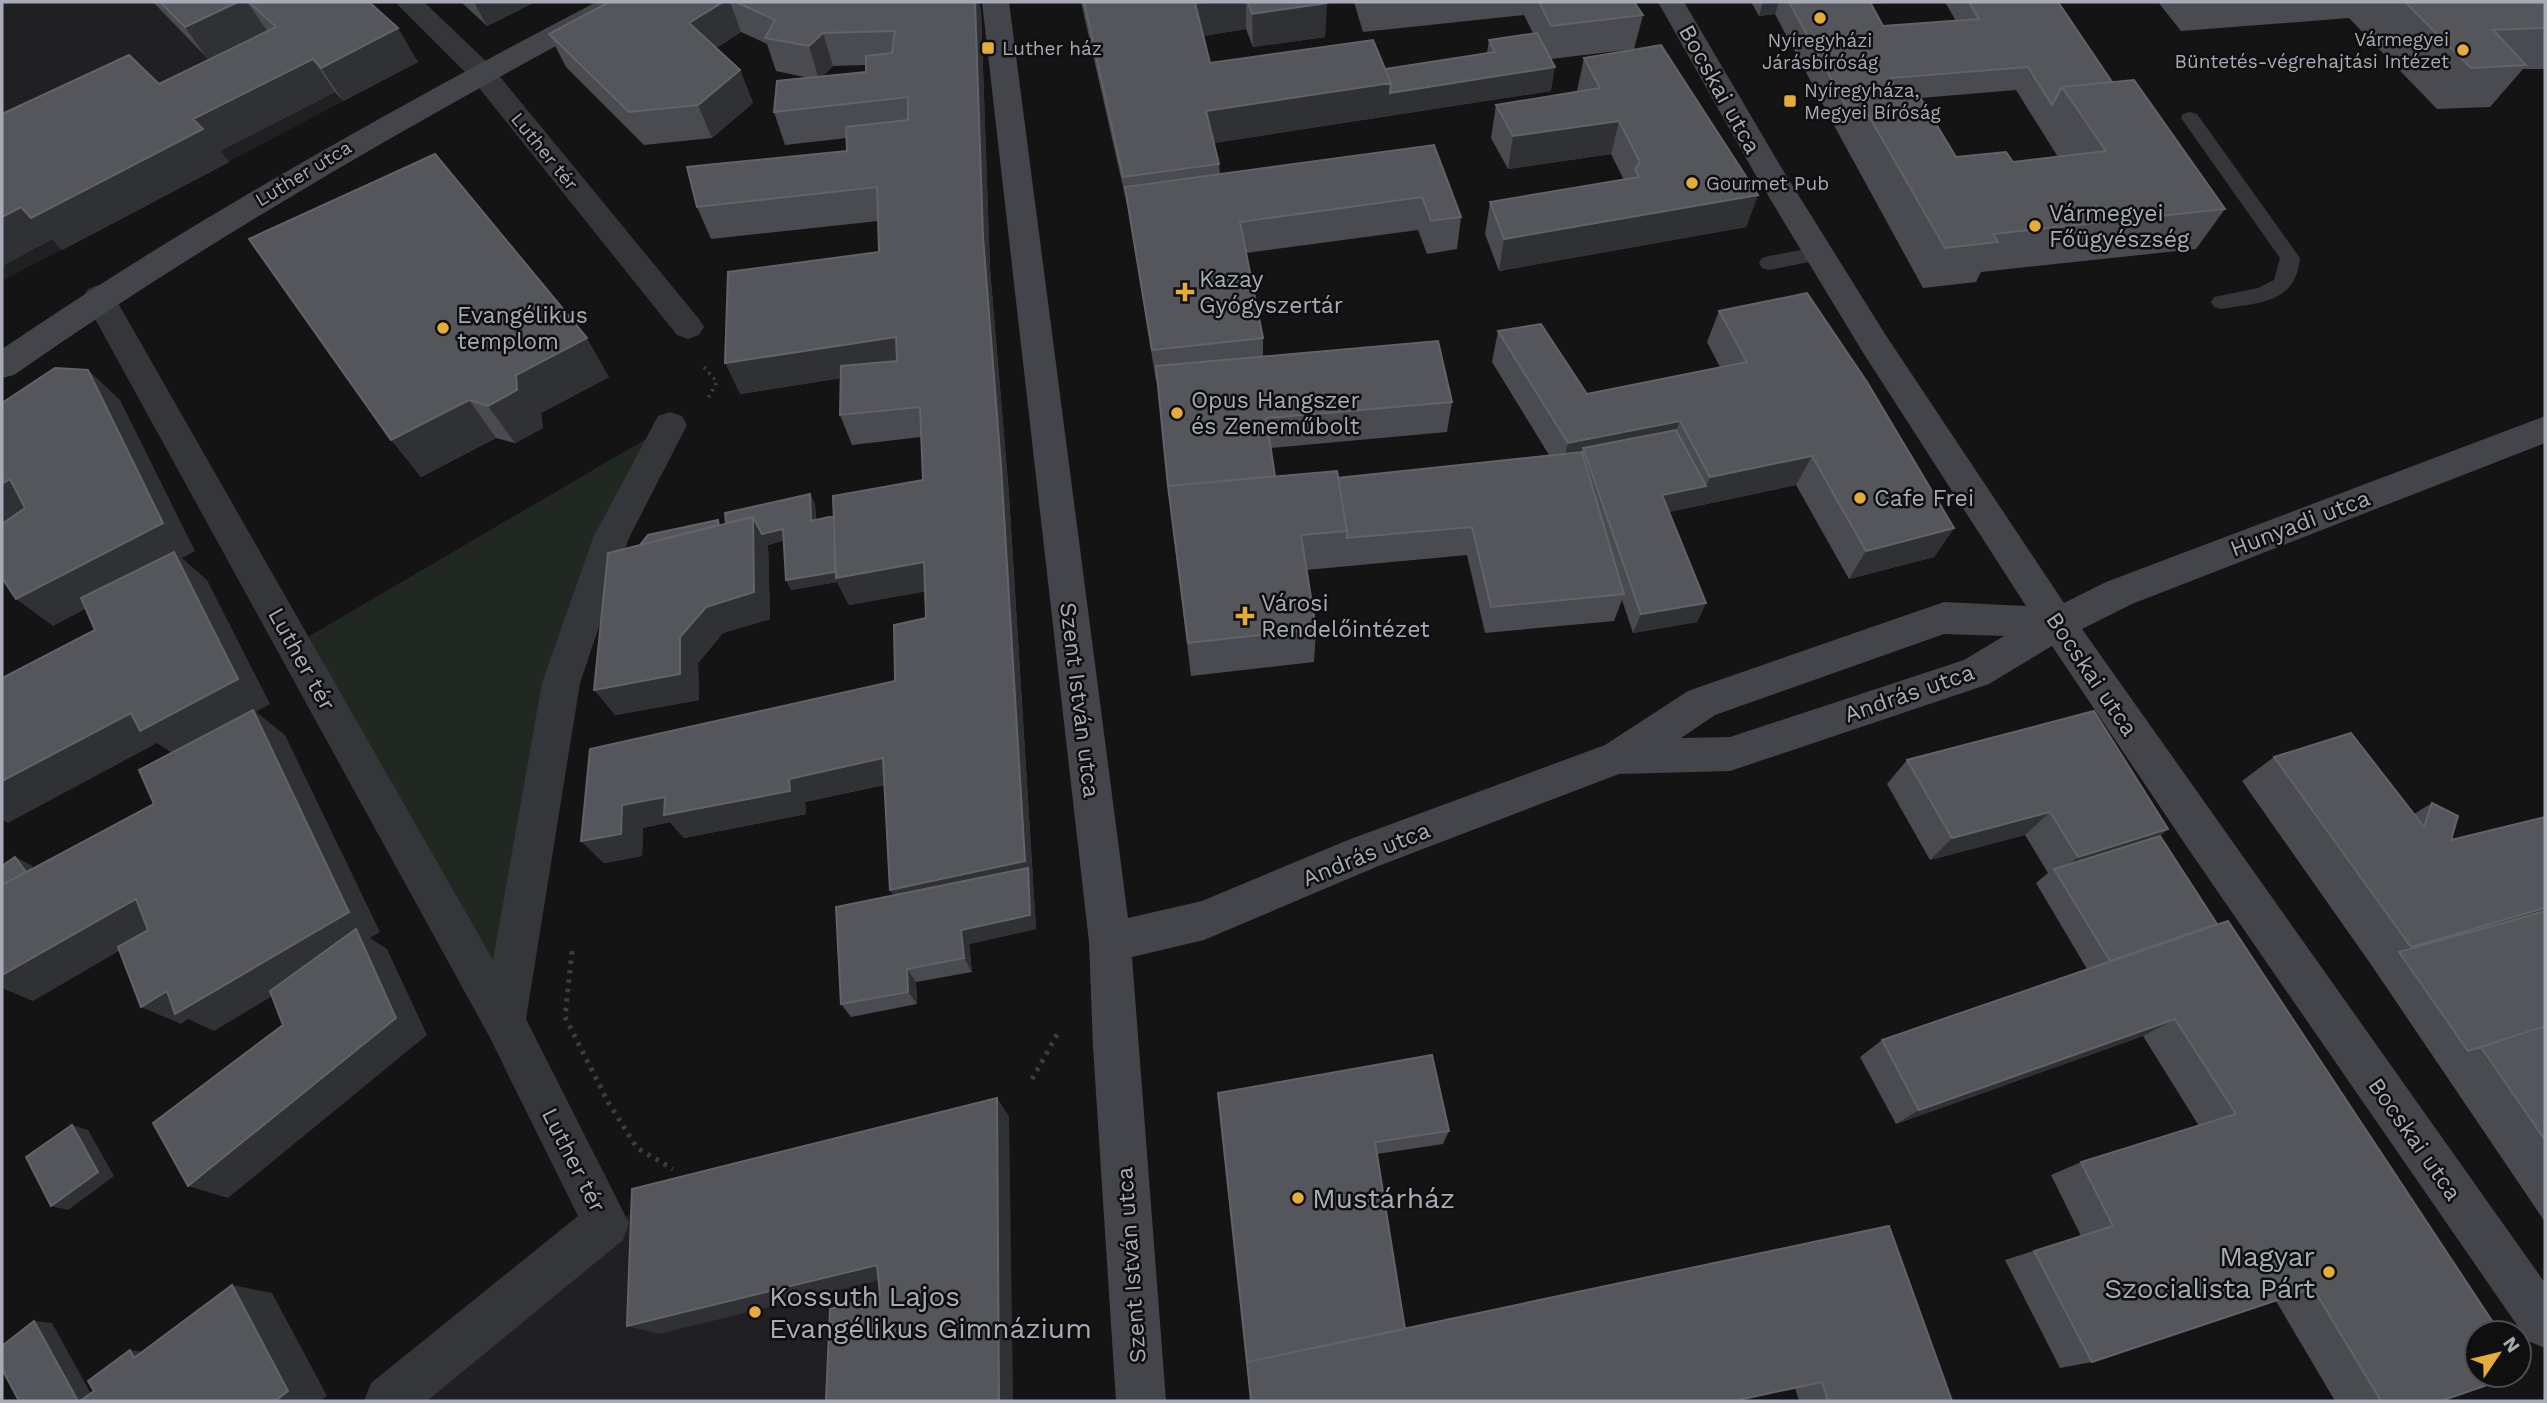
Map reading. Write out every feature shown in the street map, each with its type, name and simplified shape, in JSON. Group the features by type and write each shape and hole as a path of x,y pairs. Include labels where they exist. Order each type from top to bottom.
{"street":[{"name":"Luther tér","path":"408,2 482,72 688,327"},
{"name":"Luther utca","path":"2,366 99,297 321,161 616,2"},
{"name":"Bocskai utca","path":"1671,2 1751,145 1817,254 1976,504 2116,712 2545,1324"},
{"name":"Szent István utca","path":"986,3 1024,253 1110,942 1140,1401"},
{"name":"Luther tér","path":"99,297 504,1021 606,1223 389,1401"},
{"path":"504,1021 561,683 611,538 670,425"},
{"name":"Hunyadi utca","path":"2058,623 2119,593 2545,429"},
{"name":"András utca","path":"1110,942 1204,920 1362,853 1619,757 1702,703 1944,618 2058,623"},
{"name":"András utca","path":"1619,757 1730,754 1976,672 2058,623"}],"lane":[{"path":"2190,118 2290,258 2289,270 2282,285 2263,295 2221,302"},
{"path":"1769,263 1817,254"}],"path":[{"path":"701,363 717,382 704,406"},
{"path":"572,950 565,1017 608,1102 637,1148 673,1169"}],"shaded area":[{"path":"2,2 354,2 418,62 2,281"},
{"path":"670,425 611,538 504,1021 294,645"},
{"name":"Kossuth Lajos Evangélikus Gimnázium","path":"1009,1116 1013,1401 389,1401 606,1223 661,1204"}],"building":[{"path":"160,2 238,2 185,27"},
{"path":"249,2 369,2 398,28 321,68 313,59 193,119 203,129 31,218 21,207 2,217 2,114 129,55 159,84 276,27"},
{"path":"609,2 723,2 689,23 740,70 698,105 629,112 549,34"},
{"path":"736,2 975,2 983,237 1001,466 1025,861 890,890 883,758 789,779 790,791 664,815 665,797 622,805 621,834 581,841 590,749 895,681 894,625 926,618 924,562 836,578 833,496 923,480 920,407 840,415 841,366 897,361 896,337 725,363 728,272 879,252 877,187 697,207 687,167 847,151 846,127 908,120 908,97 774,112 777,81 866,72 866,56 892,53 895,31 823,33 809,46 765,38 775,20"},
{"path":"1084,2 1206,2 1195,3 1210,63 1373,40 1391,83 1206,111 1219,164 1123,177"},
{"path":"1248,2 1326,2 1327,3 1252,14"},
{"path":"1539,2 1634,2 1643,15 1551,26"},
{"path":"1789,2 1870,2 1883,26 1979,19 1969,2 2058,2 2112,82 2062,87 2052,105 2028,67 1890,78 1900,95 1859,99 1852,117"},
{"path":"2405,2 2545,2 2545,28 2493,30 2526,65 2471,68"},
{"path":"1537,33 1555,67 1390,93 1391,83 1385,69 1495,52 1489,40"},
{"path":"1661,45 1758,195 1504,239 1490,202 1639,177 1635,169 1640,162 1619,121 1513,136 1496,105 1600,88 1584,58"},
{"path":"2134,80 2225,209 1993,234 1998,242 1945,248 1859,99 1918,94 1956,157 2006,152 2013,162 2106,151 2062,87"},
{"path":"1434,145 1461,217 1431,221 1422,197 1240,222 1263,338 1152,350 1125,187"},
{"name":"Evangélikus templom","path":"435,154 587,338 516,375 517,390 488,406 469,400 391,440 249,239"},
{"path":"1807,293 1867,382 1954,528 1866,551 1812,456 1710,477 1680,421 1568,443 1498,331 1541,324 1587,394 1747,362 1719,311"},
{"path":"1438,341 1452,402 1266,418 1275,476 1168,486 1156,366"},
{"path":"55,368 88,370 163,523 16,599 2,578 2,524 25,508 10,479 2,484 2,403"},
{"path":"1676,430 1706,486 1662,495 1706,603 1641,614 1583,448"},
{"path":"1582,452 1624,594 1491,607 1472,527 1347,538 1338,478"},
{"name":"Városi Rendelőintézet","path":"1337,471 1347,531 1301,535 1316,629 1188,643 1168,486"},
{"path":"810,494 811,521 834,516 835,572 786,580 783,529 762,534 753,517 726,523 725,513"},
{"path":"753,517 754,592 706,607 680,637 680,674 594,690 608,553"},
{"path":"718,520 718,525 640,545 648,535"},
{"path":"174,552 238,679 140,731 131,713 2,781 2,678 95,630 81,598"},
{"path":"253,710 349,912 175,1014 167,991 141,1007 118,947 148,930 136,899 2,975 2,885 154,804 139,770"},
{"path":"2094,711 2168,829 2078,857 2050,812 1952,838 1907,760"},
{"path":"2351,733 2424,827 2432,803 2458,816 2451,840 2545,817 2545,908 2411,947 2274,757"},
{"path":"2160,836 2217,924 2110,961 2054,869"},
{"path":"15,857 26,872 2,885 2,866"},
{"path":"1028,868 1030,915 961,930 964,958 907,969 908,992 841,1004 836,907"},
{"path":"2545,911 2545,1026 2468,1051 2399,952"},
{"path":"2228,921 2491,1319 2463,1319 2463,1389 2476,1389 2441,1401 2381,1401 2313,1288 2092,1362 2034,1251 2113,1226 2081,1162 2236,1114 2175,1019 1919,1110 1882,1040"},
{"path":"356,929 396,1018 188,1186 153,1123 283,1025 270,991"},
{"path":"2545,1026 2545,1140 2481,1047"},
{"path":"1432,1055 1449,1131 1375,1142 1405,1329 1247,1362 1218,1093"},
{"path":"997,1098 999,1401 826,1401 830,1309 880,1295 877,1265 627,1326 632,1189"},
{"path":"72,1125 98,1172 51,1206 26,1157"},
{"path":"1889,1226 1952,1401 1828,1401 1822,1382 1734,1401 1251,1401 1247,1362"},
{"path":"232,1285 288,1391 275,1401 80,1401 94,1391 88,1381 130,1350 134,1358"},
{"path":"34,1321 78,1401 19,1401 2,1369 2,1346"}],"place":[{"name":"Nyíregyházi Járásbíróság","path":"1820,18"},
{"name":"Luther ház","path":"988,48"},
{"name":"Vármegyei Büntetés-végrehajtási Intézet","path":"2463,50"},
{"name":"Nyíregyháza, Megyei Bíróság","path":"1790,101"},
{"name":"Gourmet Pub","path":"1692,183"},
{"name":"Vármegyei Főügyészség","path":"2035,226"},
{"name":"Kazay Gyógyszertár","path":"1185,292"},
{"name":"Evangélikus templom","path":"443,328"},
{"name":"Opus Hangszer és Zeneműbolt","path":"1177,413"},
{"name":"Cafe Frei","path":"1860,498"},
{"name":"Városi Rendelőintézet","path":"1245,616"},
{"name":"Mustárház","path":"1298,1198"},
{"name":"Magyar Szocialista Párt","path":"2329,1272"},
{"name":"Kossuth Lajos Evangélikus Gimnázium","path":"755,1312"}]}
